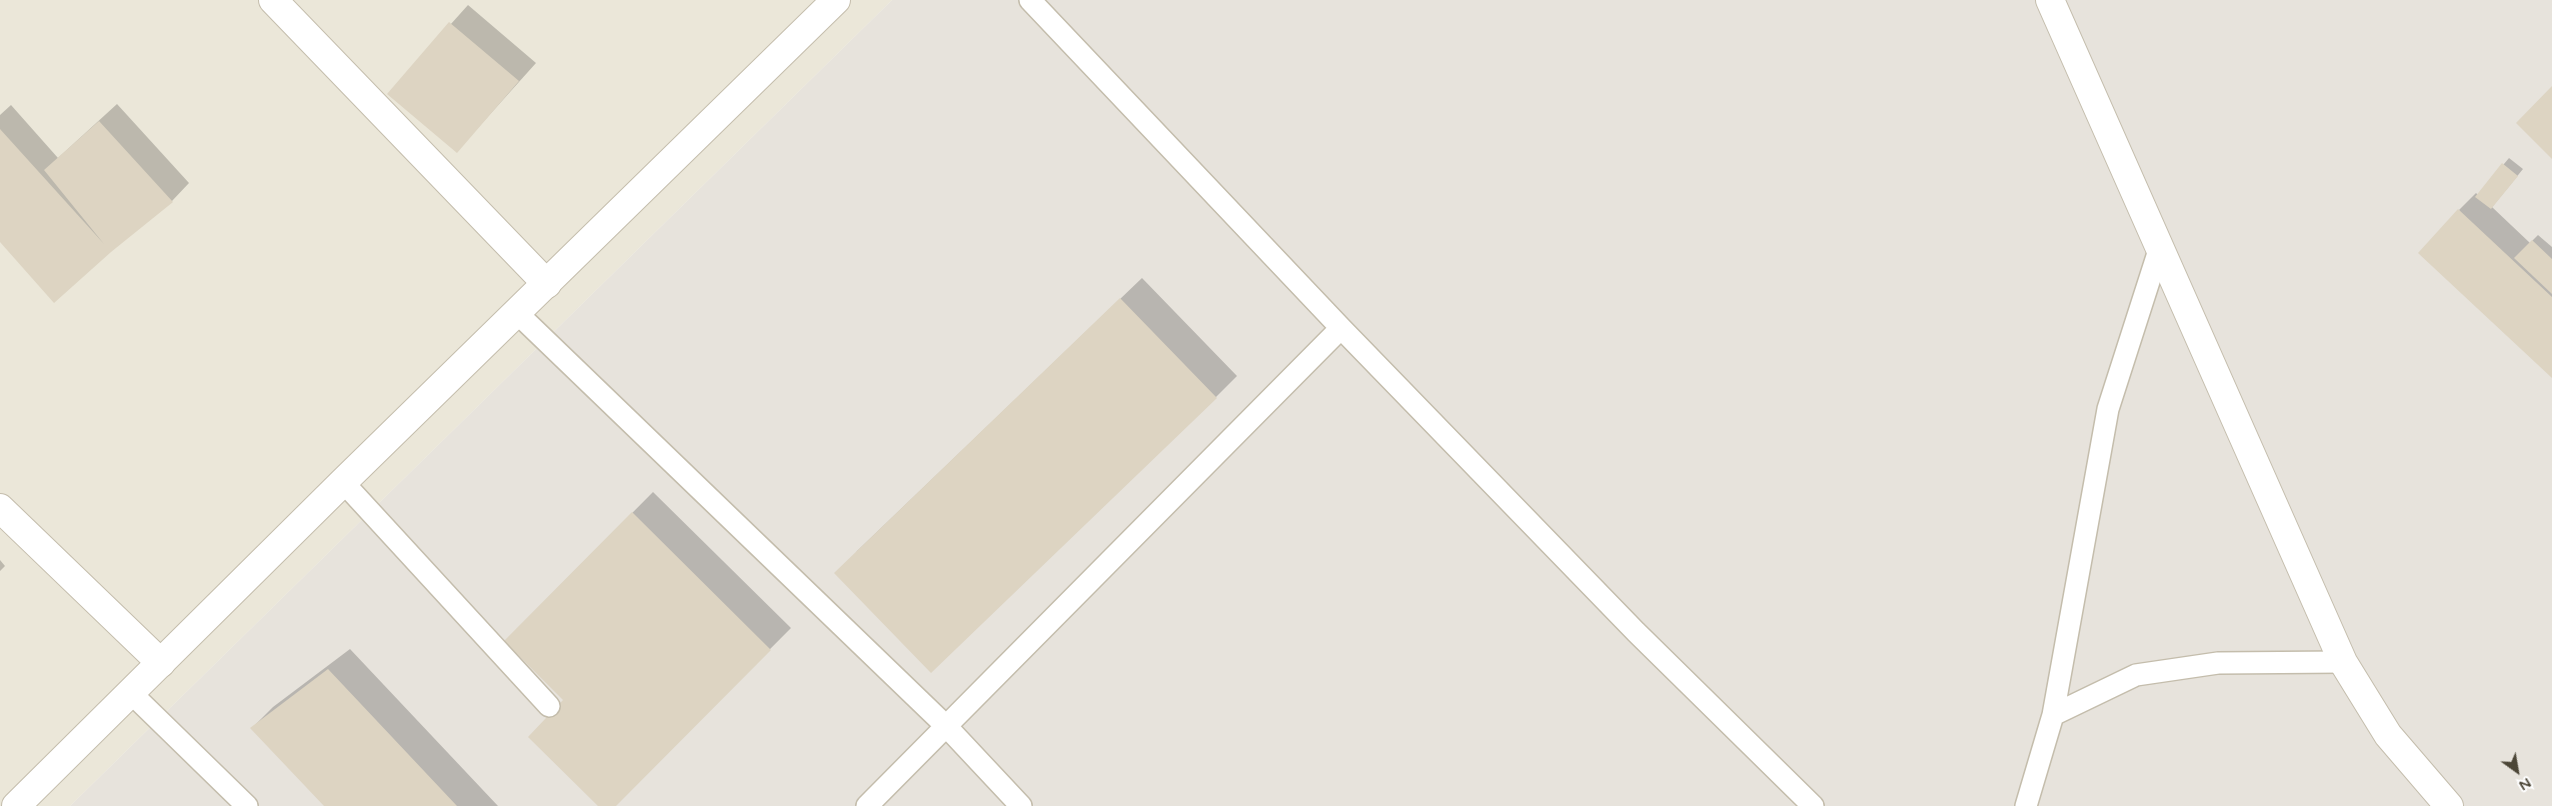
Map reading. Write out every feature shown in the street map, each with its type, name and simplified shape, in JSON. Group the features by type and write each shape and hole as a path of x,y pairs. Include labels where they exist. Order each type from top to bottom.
{"street":[{"path":"273,0 547,284"},
{"path":"16,806 343,482 836,0"},
{"path":"2050,0 2343,662 2388,735 2449,806"},
{"path":"0,508 161,663"}],"lane":[{"path":"1030,0 1341,328 1636,632 1812,806"},
{"path":"2026,806 2053,715 2108,409 2160,247"},
{"path":"516,312 947,727 1021,806"},
{"path":"867,806 1341,328"},
{"path":"343,482 549,706"},
{"path":"2053,715 2136,675 2218,663 2343,662"},
{"path":"130,693 247,806"}],"shaded area":[{"path":"0,0 892,0 70,806 0,806"},
{"path":"892,0 2552,0 2552,806 70,806"}],"building":[{"path":"449,22 519,81 457,153 387,94"},
{"path":"2552,86 2552,159 2516,123"},
{"path":"99,121 173,202 111,252 54,303 0,242 0,129 104,244 44,170"},
{"path":"2502,163 2518,176 2491,209 2475,197"},
{"path":"2458,209 2552,297 2552,378 2418,253"},
{"path":"2532,240 2552,259 2552,294 2514,258"},
{"path":"1120,298 1217,398 931,673 834,573"},
{"path":"632,512 771,650 616,806 598,806 528,737 563,700 504,641"},
{"path":"328,669 457,806 324,806 250,728"}]}
